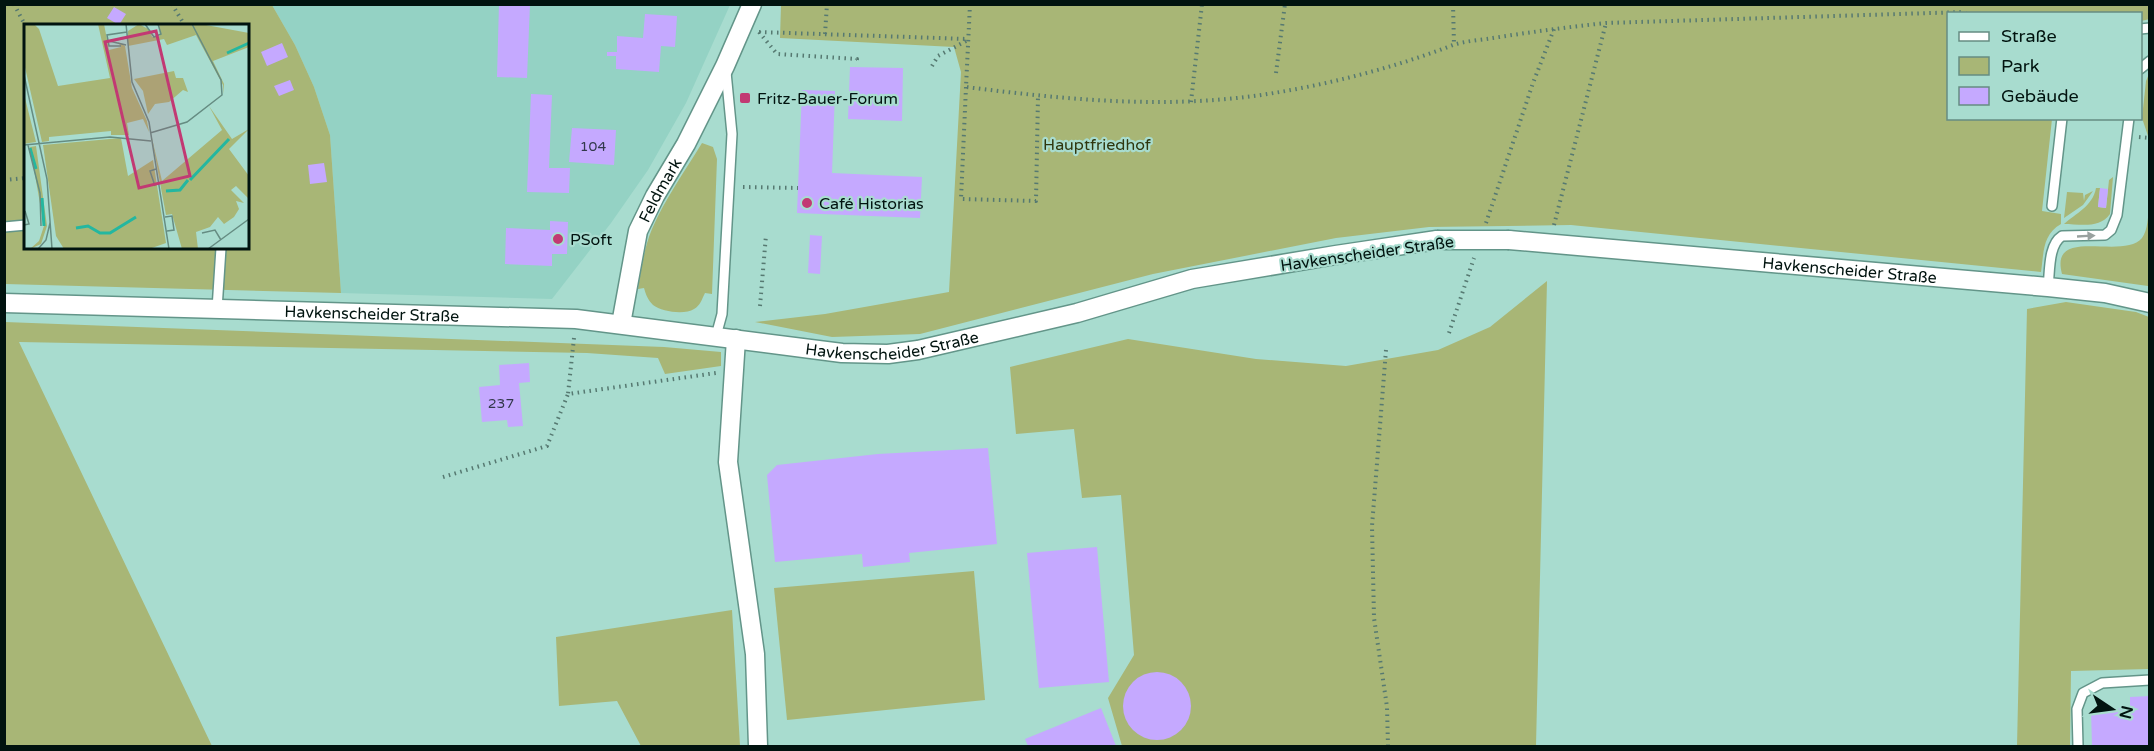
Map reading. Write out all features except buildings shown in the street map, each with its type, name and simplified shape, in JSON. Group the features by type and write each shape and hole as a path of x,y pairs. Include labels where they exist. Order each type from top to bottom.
{"street":[{"name":"Feldmark","path":"621,324 638,231 655,196 686,144 750,10"},
{"name":"Havkenscheider Straße","path":"4,303 576,319 842,353 888,354 918,350 1077,313 1192,279 1437,240 1509,240 2048,287 2104,293 2150,303"},
{"path":"736,339 728,462 744,565 754,654 758,747"}],"lane":[{"path":"716,336 722,314 732,134 725,66"},
{"path":"2052,206 2062,120"},
{"path":"2048,287 2056,240 2062,236 2105,235 2111,230 2116,215 2129,120"},
{"path":"4,227 24,225"},
{"path":"217,309 221,249"},
{"path":"2078,747 2077,709 2083,693 2102,683 2150,680"}],"path":[{"path":"14,4 24,24"},
{"path":"172,4 184,24"},
{"path":"825,34 826,4"},
{"path":"970,4 961,199 1036,201 1038,96"},
{"path":"1191,102 1202,4"},
{"path":"1276,73 1285,4"},
{"path":"1453,4 1454,45"},
{"path":"750,10 759,32 777,54 857,59 856,64"},
{"path":"966,87 1116,102 1191,102 1274,93 1393,67 1454,45 1555,28 1606,23 1947,13"},
{"path":"1549,243 1606,23"},
{"path":"1484,229 1533,83 1555,28"},
{"path":"759,32 968,39"},
{"path":"932,66 938,56 968,39"},
{"path":"4,180 24,178"},
{"path":"743,187 798,188"},
{"path":"760,306 766,235"},
{"path":"1449,333 1477,251"},
{"path":"443,477 547,446 568,394 576,319"},
{"path":"1386,350 1372,526 1374,618 1387,707 1389,747"},
{"path":"568,394 735,370"}],"shaded area":[{"path":"272,5 730,5 686,103 648,170 611,223 552,299 341,293 330,135 314,87 295,45"}],"green space":[{"name":"Hauptfriedhof","path":"2149,4 2150,19 2142,21 2142,12 1947,12 1947,120 2052,120 2042,211 2061,214 2061,224 2050,233 2047,239 2041,272 1571,225 1429,227 1336,238 1153,274 920,334 832,337 755,322 825,314 949,292 961,72 954,47 780,38 781,5"},
{"path":"5,5 272,5 295,45 314,87 330,135 341,293 5,284"},
{"path":"2149,74 2150,136 2148,136 2142,118 2146,81"},
{"path":"702,143 713,147 717,159 712,294 705,293 698,306 690,311 668,311 653,305 644,288 638,289 643,259 657,218"},
{"path":"2113,177 2110,214 2106,219 2089,225 2064,224 2087,205 2096,188 2100,188 2098,207 2106,208 2109,180"},
{"path":"2093,191 2083,205 2064,218 2067,192 2083,193 2084,201 2085,195"},
{"path":"2149,206 2148,286 2062,274 2061,259 2066,251 2077,247 2133,244 2142,238 2147,227"},
{"path":"1547,281 1536,746 1122,746 1108,698 1134,655 1121,495 1082,498 1074,429 1016,434 1010,367 1128,339 1256,359 1346,366 1438,350 1490,327"},
{"path":"2066,302 2136,312 2149,317 2149,669 2071,671 2070,746 2017,746 2027,309"},
{"path":"5,322 664,347 721,352 721,366 665,374 658,358 587,353 19,342 212,746 5,746"},
{"path":"974,571 985,700 787,720 774,588"},
{"path":"732,610 740,746 641,746 617,701 559,706 556,637"}],"place":[{"name":"Fritz-Bauer-Forum","path":"745,98"},
{"name":"Café Historias","path":"807,203"},
{"name":"PSoft","path":"558,239"}]}
